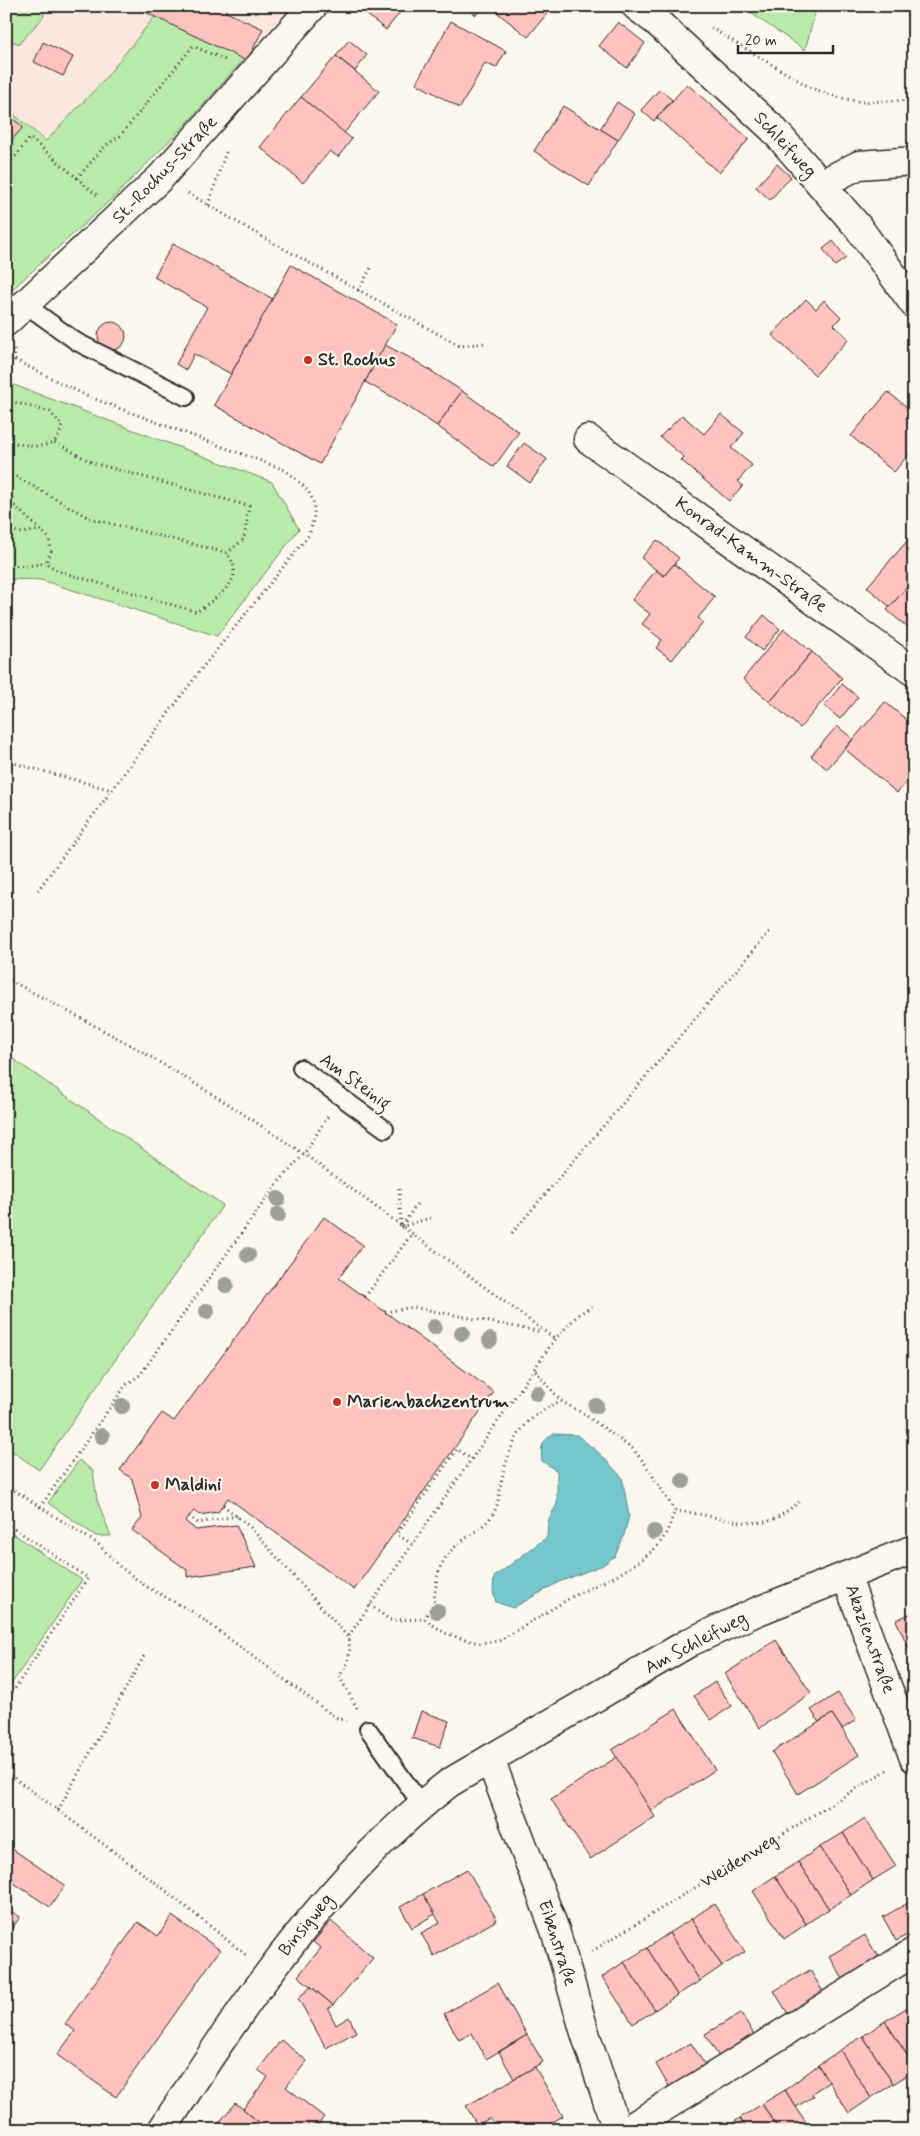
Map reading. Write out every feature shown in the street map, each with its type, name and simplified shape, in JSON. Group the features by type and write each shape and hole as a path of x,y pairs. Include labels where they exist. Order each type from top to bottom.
{"street":[{"name":"St.-Rochus-Straße","path":"16,314 161,177 312,6"},
{"name":"Schleifweg","path":"636,6 658,23 773,129 858,227 914,304"},
{"path":"821,184 859,165 914,161"},
{"name":"Konrad-Kamm-Straße","path":"588,439 914,672"},
{"name":"Am Schleifweg","path":"490,1759 690,1642 758,1611 914,1549"},
{"name":"Akazienstraße","path":"846,1576 913,1756"},
{"name":"Binsigweg","path":"162,2130 230,2025 268,1972 329,1895 421,1804 448,1783 490,1759"},
{"name":"Eibenstraße","path":"490,1759 555,1930 585,2033 617,2130"},
{"path":"627,2130 914,1952"}],"lane":[{"path":"16,314 78,342 186,397"},
{"name":"Am Steinig","path":"301,1068 385,1129"},
{"path":"368,1728 421,1804"}],"path":[{"path":"706,26 811,88 837,98 861,102 914,100"},
{"path":"77,178 105,146 120,136 193,46 238,65 251,76"},
{"path":"6,168 30,138 121,216"},
{"path":"161,177 358,291 460,346 485,343"},
{"path":"358,291 372,266"},
{"path":"15,360 89,396 285,470 305,486 314,501 316,517 309,535 199,672 38,890"},
{"path":"6,400 50,412 62,425 59,436 54,442 46,446 34,446 6,440"},
{"path":"54,442 92,463 249,506 244,539 227,552"},
{"path":"6,476 15,476 89,518 227,552 235,563 234,578 226,590 197,612 58,571 46,563 27,566 6,565"},
{"path":"6,498 49,538 51,551 46,563"},
{"path":"6,528 22,533 41,530"},
{"path":"6,760 112,790"},
{"path":"512,1233 770,931"},
{"path":"6,978 146,1055 225,1102 304,1154 411,1235 555,1339"},
{"path":"40,1507 126,1385 140,1375 275,1186 304,1154 340,1096"},
{"path":"399,1189 401,1227"},
{"path":"401,1227 417,1204"},
{"path":"401,1227 433,1217"},
{"path":"365,1297 411,1235"},
{"path":"348,1637 555,1339 578,1315 594,1305"},
{"path":"385,1312 413,1307 545,1332"},
{"path":"534,1369 561,1401 584,1414 632,1449 645,1464 675,1512"},
{"path":"424,1619 433,1604 436,1577 443,1562 453,1548 484,1526 495,1511 504,1466 522,1428 538,1412 561,1401"},
{"path":"412,1544 397,1534 425,1491 457,1449 471,1459"},
{"path":"6,1484 98,1544 119,1566 147,1587 193,1612 335,1717 368,1728"},
{"path":"675,1512 694,1512 757,1523 770,1521 799,1502"},
{"path":"224,1505 238,1516 348,1637 351,1653 347,1666 339,1676 368,1728"},
{"path":"370,1605 390,1620 424,1619 445,1633 466,1640 480,1643 499,1642 559,1605 618,1575 642,1559 657,1547 666,1534 675,1512"},
{"path":"189,1516 198,1523 238,1516"},
{"path":"6,1523 88,1578 6,1702"},
{"path":"58,1810 144,1656"},
{"name":"Weidenweg","path":"566,1967 913,1756"},
{"path":"6,1772 156,1883 268,1972"},
{"path":"906,2130 914,2125"}],"shaded area":[{"path":"6,6 293,6 245,58 155,16 103,81 45,141 6,108"}],"green space":[{"path":"6,6 43,6 44,16 19,44 6,38"},
{"path":"751,6 817,6 805,50 752,14"},
{"path":"155,16 245,58 188,122 116,195 6,295 6,108 46,141 103,81"},
{"path":"6,382 272,482 299,529 217,636 41,580 6,579"},
{"path":"6,1054 223,1205 39,1470 6,1447"},
{"path":"79,1460 93,1471 97,1500 111,1536 96,1536 48,1503"},
{"path":"6,1529 82,1580 6,1692"}],"water":[{"path":"553,1434 577,1435 599,1453 622,1477 629,1516 624,1535 615,1556 603,1565 559,1582 513,1608 496,1602 493,1592 494,1577 547,1537 548,1521 557,1504 557,1471 542,1461 541,1452 546,1439"}],"building":[{"path":"151,6 228,6 226,12 263,29 247,61 147,13"},
{"path":"356,6 405,6 386,30"},
{"path":"465,6 483,6 476,15"},
{"path":"489,6 553,6 528,37"},
{"path":"451,21 506,51 496,68 485,63 460,108 416,83"},
{"path":"618,22 645,43 627,68 599,46"},
{"path":"349,40 367,55 355,71 336,56"},
{"path":"43,42 73,57 63,76 34,62"},
{"path":"336,56 379,91 344,133 301,97"},
{"path":"687,84 749,139 719,173 657,118"},
{"path":"660,89 672,100 654,121 641,110"},
{"path":"301,97 352,139 338,157 330,151 303,183 260,147"},
{"path":"617,102 635,114 618,140 600,129"},
{"path":"563,106 618,140 589,186 534,151"},
{"path":"6,113 23,127 6,147"},
{"path":"777,164 791,177 770,200 756,187"},
{"path":"833,241 846,258 835,266 823,249"},
{"path":"173,244 273,299 231,374 194,354 186,370 176,364 207,307 154,277"},
{"name":"St. Rochus","path":"291,265 397,324 320,464 214,405"},
{"path":"806,299 816,309 824,300 841,317 834,325 849,339 815,375 772,335"},
{"path":"112,322 122,326 126,336 122,346 112,350 102,346 98,336 102,326"},
{"path":"385,345 414,360 462,391 437,426 396,399 365,382"},
{"path":"462,391 519,432 494,467 437,426"},
{"path":"888,392 914,413 914,448 894,472 851,436"},
{"path":"721,414 744,433 731,448 752,465 738,481 743,486 729,501 681,460 684,457 660,437 682,415 704,434"},
{"path":"524,443 547,459 530,483 507,466"},
{"path":"657,540 679,558 664,576 641,558"},
{"path":"908,540 914,545 914,579 890,607 867,587"},
{"path":"674,564 715,597 698,618 703,622 672,660 656,648 662,640 642,624 650,614 632,600 656,570 664,576"},
{"path":"914,579 914,633 887,610"},
{"path":"764,615 780,629 762,651 746,637"},
{"path":"784,629 812,652 770,702 743,679"},
{"path":"812,652 842,678 800,728 770,702"},
{"path":"842,684 858,697 840,719 824,706"},
{"path":"885,702 914,726 914,774 897,793 845,749"},
{"path":"837,726 853,739 827,769 811,756"},
{"name":"Marienbachzentrum","path":"324,1217 363,1245 339,1278 494,1392 354,1590 228,1498 218,1512 199,1515 194,1511 185,1521 196,1530 236,1525 256,1567 187,1577 187,1570 132,1530 142,1518 132,1479 120,1470 162,1413 174,1421"},
{"path":"914,1612 914,1660 896,1620"},
{"path":"776,1640 811,1693 760,1728 725,1674"},
{"path":"715,1682 732,1706 711,1720 694,1696"},
{"path":"838,1693 856,1720 842,1729 832,1714 819,1722 811,1710"},
{"path":"676,1709 715,1770 651,1811 612,1750"},
{"path":"421,1711 449,1721 440,1747 412,1738"},
{"path":"832,1714 859,1755 798,1794 772,1752"},
{"path":"617,1757 655,1817 590,1859 551,1799"},
{"path":"865,1818 896,1866 873,1880 843,1833"},
{"path":"843,1833 873,1880 851,1895 820,1847"},
{"path":"8,1846 65,1885 50,1907 6,1878"},
{"path":"820,1847 851,1895 829,1909 798,1862"},
{"path":"798,1862 829,1909 806,1924 775,1876"},
{"path":"467,1869 497,1920 434,1956 421,1933 440,1923 423,1894"},
{"path":"775,1876 806,1924 784,1939 753,1891"},
{"path":"423,1894 435,1914 412,1928 400,1907"},
{"path":"908,1903 914,1913 914,1931 896,1941 883,1917"},
{"path":"714,1904 745,1952 722,1966 691,1919"},
{"path":"6,1908 20,1917 6,1937"},
{"path":"172,1916 220,1950 116,2097 57,2055 75,2031 65,2024 138,1922 158,1936"},
{"path":"691,1919 722,1966 700,1981 669,1933"},
{"path":"331,1921 373,1958 333,2005 298,1976 321,1948 313,1942"},
{"path":"669,1933 700,1981 677,1995 647,1948"},
{"path":"865,1935 878,1957 843,1979 829,1956"},
{"path":"647,1948 677,1995 655,2010 624,1962"},
{"path":"624,1962 655,2010 633,2024 602,1977"},
{"path":"810,1970 823,1992 788,2014 774,1991"},
{"path":"498,1983 527,2035 486,2059 472,2033 459,2040 444,2014"},
{"path":"311,1987 333,2005 328,2009 336,2025 349,2017 356,2032 326,2048 298,1998"},
{"path":"914,2003 914,2017 908,2007"},
{"path":"908,2007 914,2017 914,2066 885,2021"},
{"path":"741,2013 755,2036 719,2057 705,2034"},
{"path":"885,2021 914,2066 914,2071 893,2084 863,2036"},
{"path":"527,2035 543,2062 514,2079 499,2052"},
{"path":"863,2036 893,2084 871,2098 840,2050"},
{"path":"281,2040 307,2061 286,2087 324,2117 314,2130 268,2130 243,2109 268,2077 258,2070"},
{"path":"691,2043 705,2065 669,2087 656,2064"},
{"path":"840,2050 871,2098 849,2113 818,2065"},
{"path":"818,2065 829,2082 812,2093 814,2096 796,2107 785,2090"},
{"path":"535,2067 563,2116 539,2130 497,2130 490,2118 477,2125 466,2106"},
{"path":"785,2090 811,2130 779,2130 762,2104"},
{"path":"235,2103 268,2130 218,2130 215,2128"},
{"path":"762,2104 779,2130 747,2130 740,2118"},
{"path":"740,2118 747,2130 723,2130"}],"place":[{"name":"St. Rochus","path":"308,360"},
{"name":"Marienbachzentrum","path":"337,1402"},
{"name":"Maldini","path":"155,1485"}]}
